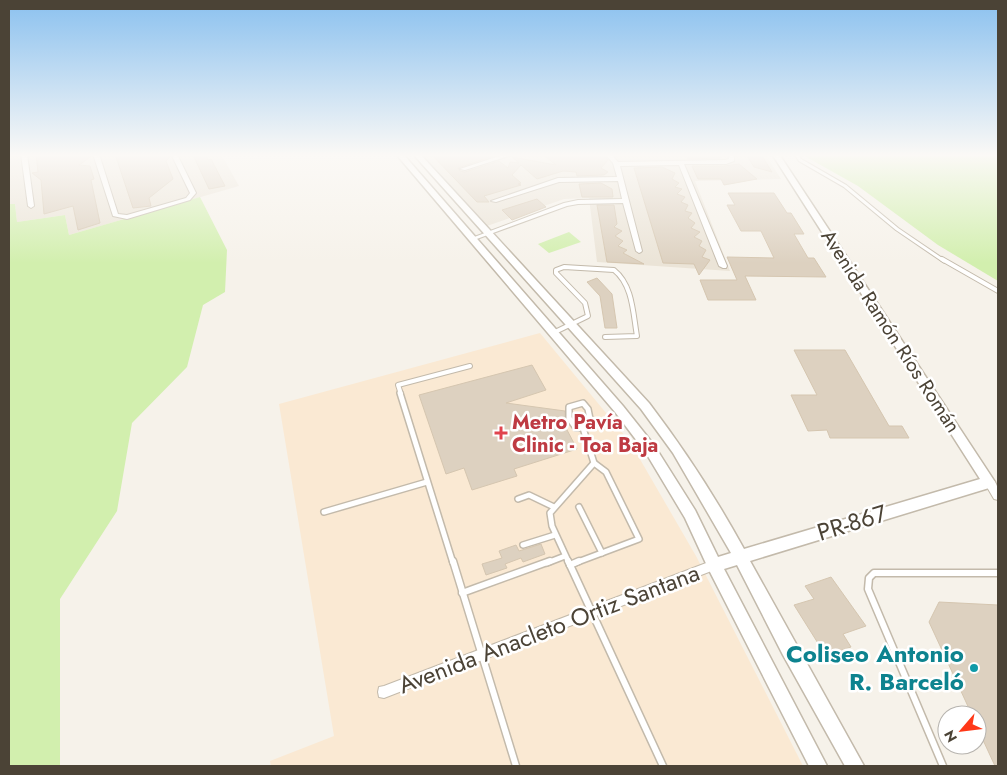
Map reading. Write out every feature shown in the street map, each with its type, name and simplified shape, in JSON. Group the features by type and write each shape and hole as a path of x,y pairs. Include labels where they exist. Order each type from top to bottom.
{"street":[{"path":"29,190 31,206"},
{"path":"107,190 115,215 127,217 188,199 193,193 192,190"},
{"path":"430,190 619,409 650,449 690,514 714,565 818,766"},
{"path":"449,190 645,406 678,449 723,524 855,766"},
{"path":"494,201 527,190"},
{"path":"623,190 639,251"},
{"path":"692,190 723,266"},
{"name":"Avenida Ramón Ríos Román","path":"799,190 989,482"},
{"path":"472,239 566,204 626,201"},
{"path":"989,482 998,496"},
{"name":"PR-867","path":"714,565 989,482"},
{"name":"Avenida Anacleto Ortiz Santana","path":"384,692 714,565"}],"lane":[{"path":"850,190 897,229 955,268 998,291"},
{"path":"553,333 588,316 585,303 556,273 556,270 564,267 614,270 624,279 628,288 637,336 605,337"},
{"path":"470,366 398,385 516,766"},
{"path":"582,403 588,408 591,415 589,422 583,428 576,428 569,418 569,407 575,404 582,403"},
{"path":"569,565 640,539 606,472 594,463 583,428"},
{"path":"594,463 554,507 550,513 552,526 663,766"},
{"path":"324,512 428,482"},
{"path":"518,499 529,495 554,507"},
{"path":"579,507 602,552"},
{"path":"522,545 555,534"},
{"path":"462,593 565,556"},
{"path":"943,766 868,589 869,578 874,572 998,573"}],"shaded area":[{"path":"9,190 225,190 69,235 65,215 17,222 15,204 9,204"},
{"path":"452,190 699,190 730,271 597,262 589,198 564,199 484,227"},
{"path":"540,333 630,442 696,556 803,766 271,766 270,761 334,736 279,404"}],"green space":[{"path":"864,190 998,190 998,281 938,245"},
{"path":"200,197 227,250 225,292 203,305 187,367 132,423 117,511 60,599 60,766 9,766 9,204 15,204 17,222 65,215 69,235"},
{"path":"569,232 581,242 549,253 538,244"}],"building":[{"path":"42,190 93,190 100,223 78,230 73,206 44,214"},
{"path":"127,190 159,190 149,198 151,206 133,208"},
{"path":"466,190 504,190 484,196 489,202 477,202"},
{"path":"580,190 612,190 613,197 582,197"},
{"path":"641,190 681,190 677,194 685,197 681,202 688,205 685,211 692,213 688,218 695,223 691,228 700,232 694,237 702,241 699,246 706,250 702,257 710,260 699,275 694,264 663,263"},
{"path":"728,193 774,193 787,213 791,213 804,234 794,234 808,258 814,258 826,277 745,276 756,300 708,300 700,280 737,280 727,257 774,258 761,231 741,231 727,205 735,205"},
{"path":"537,199 546,207 512,220 502,210"},
{"path":"597,205 614,205 617,224 614,227 622,231 615,236 623,241 618,246 627,250 623,253 644,264 607,262"},
{"path":"597,278 612,294 617,328 605,328 600,296 587,282"},
{"path":"794,350 845,350 889,426 902,426 909,438 830,438 827,430 808,431 791,395 817,395"},
{"name":"Metro Pavía Clinic - Toa Baja","path":"532,365 546,390 506,403 565,411 566,428 577,449 514,469 517,476 472,490 464,468 446,474 419,395"},
{"path":"541,544 545,554 523,562 521,558 505,564 507,568 486,575 482,564 502,558 499,551 516,545 519,551"},
{"path":"831,577 866,626 843,634 851,647 826,656 794,605 814,599 805,586"},
{"name":"Coliseo Antonio R. Barceló","path":"939,602 998,605 998,766 995,766 987,749 987,705 967,705 929,622"}],"place":[{"name":"Metro Pavía Clinic - Toa Baja","path":"501,433"},
{"name":"Coliseo Antonio R. Barceló","path":"974,668"}]}
